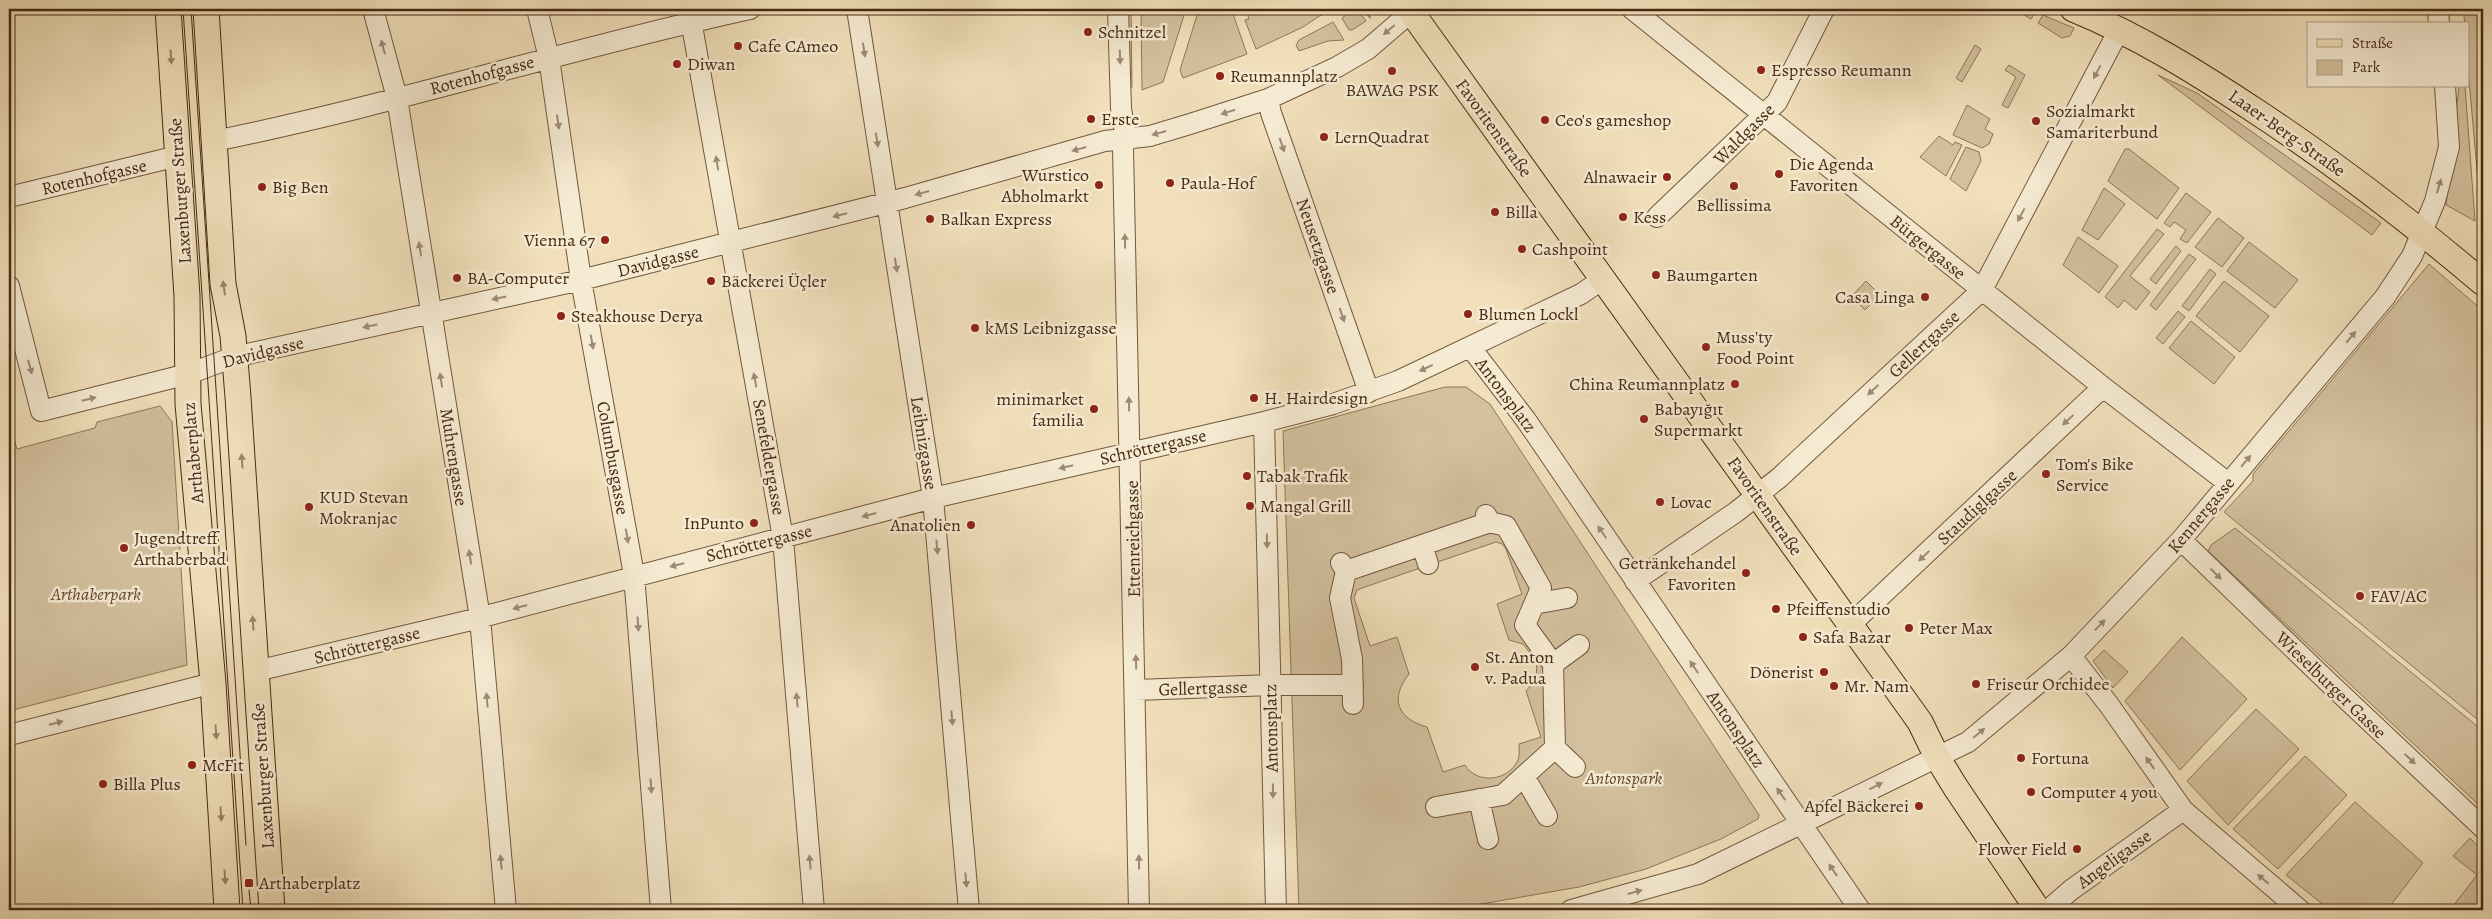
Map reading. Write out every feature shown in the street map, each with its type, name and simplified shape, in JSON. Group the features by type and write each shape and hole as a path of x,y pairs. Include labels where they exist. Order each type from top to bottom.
{"main road":[{"name":"Laxenburger Straße","path":"168,9 187,287 188,374"},
{"name":"Laxenburger Straße","path":"206,9 224,284 234,357"},
{"name":"Laaer-Berg-Straße","path":"2073,9 2120,28 2190,67 2300,140 2423,232 2483,283"},
{"name":"Favoritenstraße","path":"1413,10 1920,722 1937,757 2038,910"},
{"path":"234,357 256,671"},
{"name":"Arthaberplatz","path":"188,374 188,404 213,683"},
{"name":"Laxenburger Straße","path":"256,671 272,910"},
{"path":"213,683 227,910"}],"street":[{"name":"Muhrengasse","path":"373,9 397,98 480,618 506,910"},
{"name":"Columbusgasse","path":"537,9 550,58 581,280 634,575 660,910"},
{"name":"Rotenhofgasse","path":"214,141 397,98 550,58 691,15 750,9"},
{"name":"Leibnizgasse","path":"857,9 933,498 969,910"},
{"path":"1118,9 1121,108 1126,139 1150,136 1268,99 1311,80 1368,49 1413,10"},
{"name":"Bürgergasse","path":"1632,9 2103,387 2228,483"},
{"name":"Waldgasse","path":"1657,217 1764,116 1776,102 1824,9"},
{"path":"2438,9 2439,22"},
{"name":"Senefeldergasse","path":"691,15 783,538 814,910"},
{"name":"Gellertgasse","path":"1635,581 1758,495 1982,290 2120,28"},
{"name":"Kennergasse","path":"1802,824 1968,742 2071,656 2181,540 2385,297 2412,256 2435,202 2447,157 2445,88"},
{"name":"Neusetzgasse","path":"1268,99 1271,113 1369,392"},
{"name":"Davidgasse","path":"188,374 234,357 581,280 887,202 1105,141 1126,139"},
{"name":"Ettenreichgasse","path":"1126,139 1123,148 1140,910"},
{"name":"Rotenhofgasse","path":"9,197 178,156"},
{"path":"1470,348 1580,294 1603,279"},
{"path":"9,286 41,411 188,374"},
{"name":"Antonsplatz","path":"1276,910 1264,422 1369,392 1470,348 1526,420 1860,910"},
{"name":"Staudiglgasse","path":"1850,625 2103,387"},
{"name":"Schröttergasse","path":"256,671 480,618 634,575 933,498 1264,422"},
{"path":"1270,685 1353,694 1352,658 1340,598 1344,567 1425,555 1488,519 1506,526 1541,588 1525,626 1553,664 1555,748 1575,767"},
{"name":"Wieselburger Gasse","path":"2181,540 2483,828"},
{"path":"1534,604 1567,598"},
{"path":"1553,664 1578,646"},
{"path":"2071,656 2110,705 2183,810 2300,910"},
{"path":"9,735 213,683"},
{"name":"Gellertgasse","path":"1136,690 1270,685"},
{"path":"1436,807 1504,795 1555,748"},
{"path":"1524,776 1547,816"},
{"path":"1480,799 1488,839"},
{"name":"Angeligasse","path":"2048,910 2072,890 2183,810"},
{"path":"1571,910 1698,874 1802,824"}],"green space":[{"path":"1124,9 1131,9 1132,87 1127,92"},
{"path":"1141,9 1186,9 1163,82 1142,90"},
{"path":"1199,9 1236,9 1232,11 1247,54 1183,78 1180,70"},
{"path":"1246,9 1330,9 1303,27 1256,49 1245,20 1249,19"},
{"path":"1354,9 1365,9 1371,18 1363,10 1360,13 1366,21 1349,30 1342,18"},
{"path":"2014,9 2030,9 2036,11 2031,19"},
{"path":"2463,9 2483,9 2483,238 2470,88 2470,22 2465,22"},
{"path":"2043,15 2074,28 2070,36 2062,38 2038,23"},
{"path":"1333,22 1344,40 1328,41 1299,51 1296,45 1299,40"},
{"path":"1975,45 1981,49 1962,82 1956,78"},
{"path":"2009,65 2025,75 2008,108 2002,105 2016,77 2005,70"},
{"path":"2158,75 2197,93 2381,223 2372,235"},
{"path":"2459,88 2465,88 2475,221 2446,205"},
{"path":"1967,105 1990,119 1985,129 1993,134 1989,144 1982,148 1953,135"},
{"path":"1939,136 1953,145 1955,142 1962,145 1946,176 1920,157"},
{"path":"1966,147 1979,152 1981,161 1966,191 1950,179"},
{"path":"2125,149 2129,149 2179,188 2157,219 2108,181"},
{"path":"2104,188 2125,204 2098,240 2082,230"},
{"path":"2186,193 2211,212 2187,243 2180,239 2186,230 2174,222 2170,227 2164,223"},
{"path":"2218,218 2244,238 2222,267 2195,247"},
{"path":"2157,229 2164,234 2130,276 2150,292 2136,310 2124,300 2118,308 2105,297"},
{"path":"2078,237 2118,266 2099,293 2063,265"},
{"path":"2249,242 2298,280 2275,308 2227,271"},
{"path":"2176,246 2181,251 2156,284 2150,279"},
{"path":"2189,254 2196,259 2156,310 2150,305"},
{"name":"FAV/AC","path":"2429,264 2483,311 2483,724 2224,512 2253,481 2253,474"},
{"path":"2210,269 2216,274 2189,311 2182,306"},
{"path":"1866,281 1880,295 1865,310 1852,296"},
{"path":"2224,281 2269,316 2240,352 2196,316"},
{"path":"2178,311 2185,317 2163,344 2156,338"},
{"path":"2191,321 2235,357 2214,384 2169,348"},
{"name":"Antonspark","path":"1445,387 1466,387 1490,404 1759,815 1758,819 1721,839 1646,869 1579,887 1470,906 1299,910 1283,431","holes":["1496,542 1502,544 1506,549 1522,594 1497,604 1509,640 1523,644 1537,662 1536,679 1526,691 1541,737 1519,744 1518,760 1514,767 1500,776 1493,778 1477,776 1465,765 1443,772 1427,727 1409,719 1400,707 1398,700 1399,692 1409,674 1397,637 1370,646 1354,598 1357,590 1365,587"]},
{"name":"Arthaberpark","path":"160,406 172,422 187,665 9,711 9,422 17,449 95,428 97,422"},
{"path":"2235,528 2483,731 2483,809 2208,551 2211,545"},
{"path":"2182,637 2247,699 2180,770 2125,701"},
{"path":"2104,650 2128,672 2113,688 2093,661"},
{"path":"2256,709 2299,749 2228,825 2187,781"},
{"path":"2305,756 2347,795 2278,869 2233,829"},
{"path":"2355,802 2423,863 2387,910 2330,910 2286,875"},
{"path":"2470,838 2483,852 2483,910 2450,910 2477,875 2453,856"}],"tram line":[{"path":"183,9 243,910"},
{"path":"191,9 246,845"},
{"path":"249,890 251,910"}],"place":[{"name":"Schnitzel","path":"1088,32"},
{"name":"Cafe CAmeo","path":"738,46"},
{"name":"Diwan","path":"677,64"},
{"name":"Espresso Reumann","path":"1761,70"},
{"name":"BAWAG PSK","path":"1392,71"},
{"name":"Reumannplatz","path":"1220,76"},
{"name":"Erste","path":"1091,119"},
{"name":"Ceo's gameshop","path":"1545,120"},
{"name":"Sozialmarkt Samariterbund","path":"2036,121"},
{"name":"LernQuadrat","path":"1324,137"},
{"name":"Die Agenda Favoriten","path":"1779,174"},
{"name":"Alnawaeir","path":"1667,177"},
{"name":"Paula-Hof","path":"1170,183"},
{"name":"Wurstico Abholmarkt","path":"1099,185"},
{"name":"Bellissima","path":"1734,186"},
{"name":"Big Ben","path":"262,187"},
{"name":"Billa","path":"1495,212"},
{"name":"Kess","path":"1623,217"},
{"name":"Balkan Express","path":"930,219"},
{"name":"Vienna 67","path":"605,240"},
{"name":"Cashpoint","path":"1522,249"},
{"name":"Baumgarten","path":"1656,275"},
{"name":"BA-Computer","path":"457,278"},
{"name":"Bäckerei Üçler","path":"711,281"},
{"name":"Casa Linga","path":"1925,297"},
{"name":"Blumen Lockl","path":"1468,314"},
{"name":"Steakhouse Derya","path":"561,316"},
{"name":"kMS Leibnizgasse","path":"975,328"},
{"name":"Muss'ty Food Point","path":"1706,347"},
{"name":"China Reumannplatz","path":"1735,384"},
{"name":"H. Hairdesign","path":"1254,398"},
{"name":"minimarket familia","path":"1094,409"},
{"name":"Babayığıt Supermarkt","path":"1644,419"},
{"name":"Tom's Bike Service","path":"2046,474"},
{"name":"Tabak Trafik","path":"1247,476"},
{"name":"Lovac","path":"1660,502"},
{"name":"Mangal Grill","path":"1250,506"},
{"name":"KUD Stevan Mokranjac","path":"309,507"},
{"name":"InPunto","path":"754,523"},
{"name":"Anatolien","path":"971,525"},
{"name":"Jugendtreff Arthaberbad","path":"124,548"},
{"name":"Getränkehandel Favoriten","path":"1746,573"},
{"name":"FAV/AC","path":"2360,596"},
{"name":"Pfeiffenstudio","path":"1776,609"},
{"name":"Peter Max","path":"1909,628"},
{"name":"Safa Bazar","path":"1803,637"},
{"name":"St. Anton v. Padua","path":"1475,667"},
{"name":"Dönerist","path":"1824,672"},
{"name":"Friseur Orchidee","path":"1976,684"},
{"name":"Mr. Nam","path":"1834,686"},
{"name":"Fortuna","path":"2021,758"},
{"name":"McFit","path":"192,765"},
{"name":"Billa Plus","path":"103,784"},
{"name":"Computer 4 you","path":"2031,792"},
{"name":"Apfel Bäckerei","path":"1919,806"},
{"name":"Flower Field","path":"2077,849"},
{"name":"Arthaberplatz","path":"249,883"}]}
